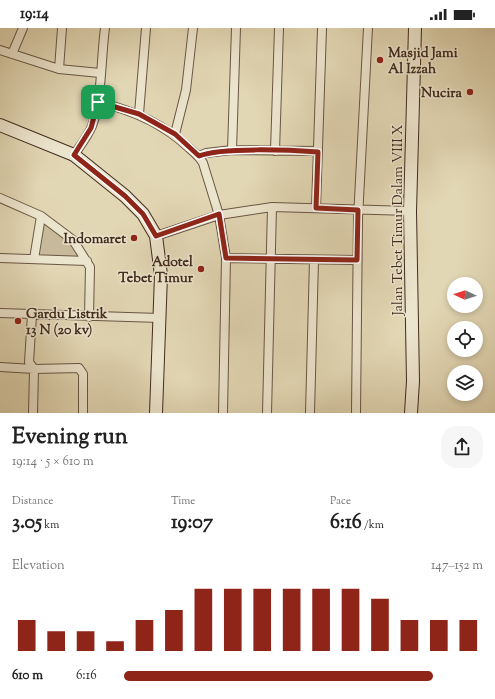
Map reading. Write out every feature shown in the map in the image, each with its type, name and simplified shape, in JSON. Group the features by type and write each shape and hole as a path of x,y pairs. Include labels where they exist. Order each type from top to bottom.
{"street":[{"path":"12,54 23,28"},
{"path":"59,69 62,28"},
{"path":"74,155 91,128 98,102 105,28"},
{"path":"139,114 146,28"},
{"path":"175,134 186,90 193,28"},
{"path":"232,150 236,28"},
{"path":"275,151 279,28"},
{"path":"316,208 322,28"},
{"path":"356,413 358,210 368,28"},
{"name":"Jalan Tebet Timur Dalam VIII X","path":"411,413 413,381 410,210 415,28"},
{"path":"0,50 59,69 100,73"},
{"path":"98,102 139,114 175,134 199,156 208,175 219,214 226,258 223,413"},
{"path":"0,124 74,155 125,196 143,214 156,236 161,275 156,413"},
{"path":"199,156 206,153 232,150 318,152"},
{"path":"0,198 41,216 73,240 87,261 91,277 89,317"},
{"path":"156,236 219,214 272,207 410,210"},
{"path":"268,413 272,207"},
{"path":"34,259 41,216"},
{"path":"0,258 87,261"},
{"path":"226,258 357,260"},
{"path":"310,413 314,260"},
{"path":"0,313 89,317 160,318"},
{"path":"32,315 29,362 34,370 33,413"},
{"path":"0,367 34,370 76,367 82,370 82,413"}],"shaded area":[{"path":"42,221 68,242 82,257 37,256"}],"place":[{"name":"Masjid Jami Al Izzah","path":"380,60"},
{"name":"Nucira","path":"470,92"},
{"name":"Indomaret","path":"134,238"},
{"name":"Adotel Tebet Timur","path":"201,269"},
{"name":"Gardu Listrik 13 N (20 kv)","path":"18,321"}],"route":[{"path":"98,102 139,114 175,134 195,154 199,156 206,153 232,150 318,152 316,208 358,210 357,260 226,258 219,214 156,236 143,214 125,196 74,155 91,128 98,102"}]}
